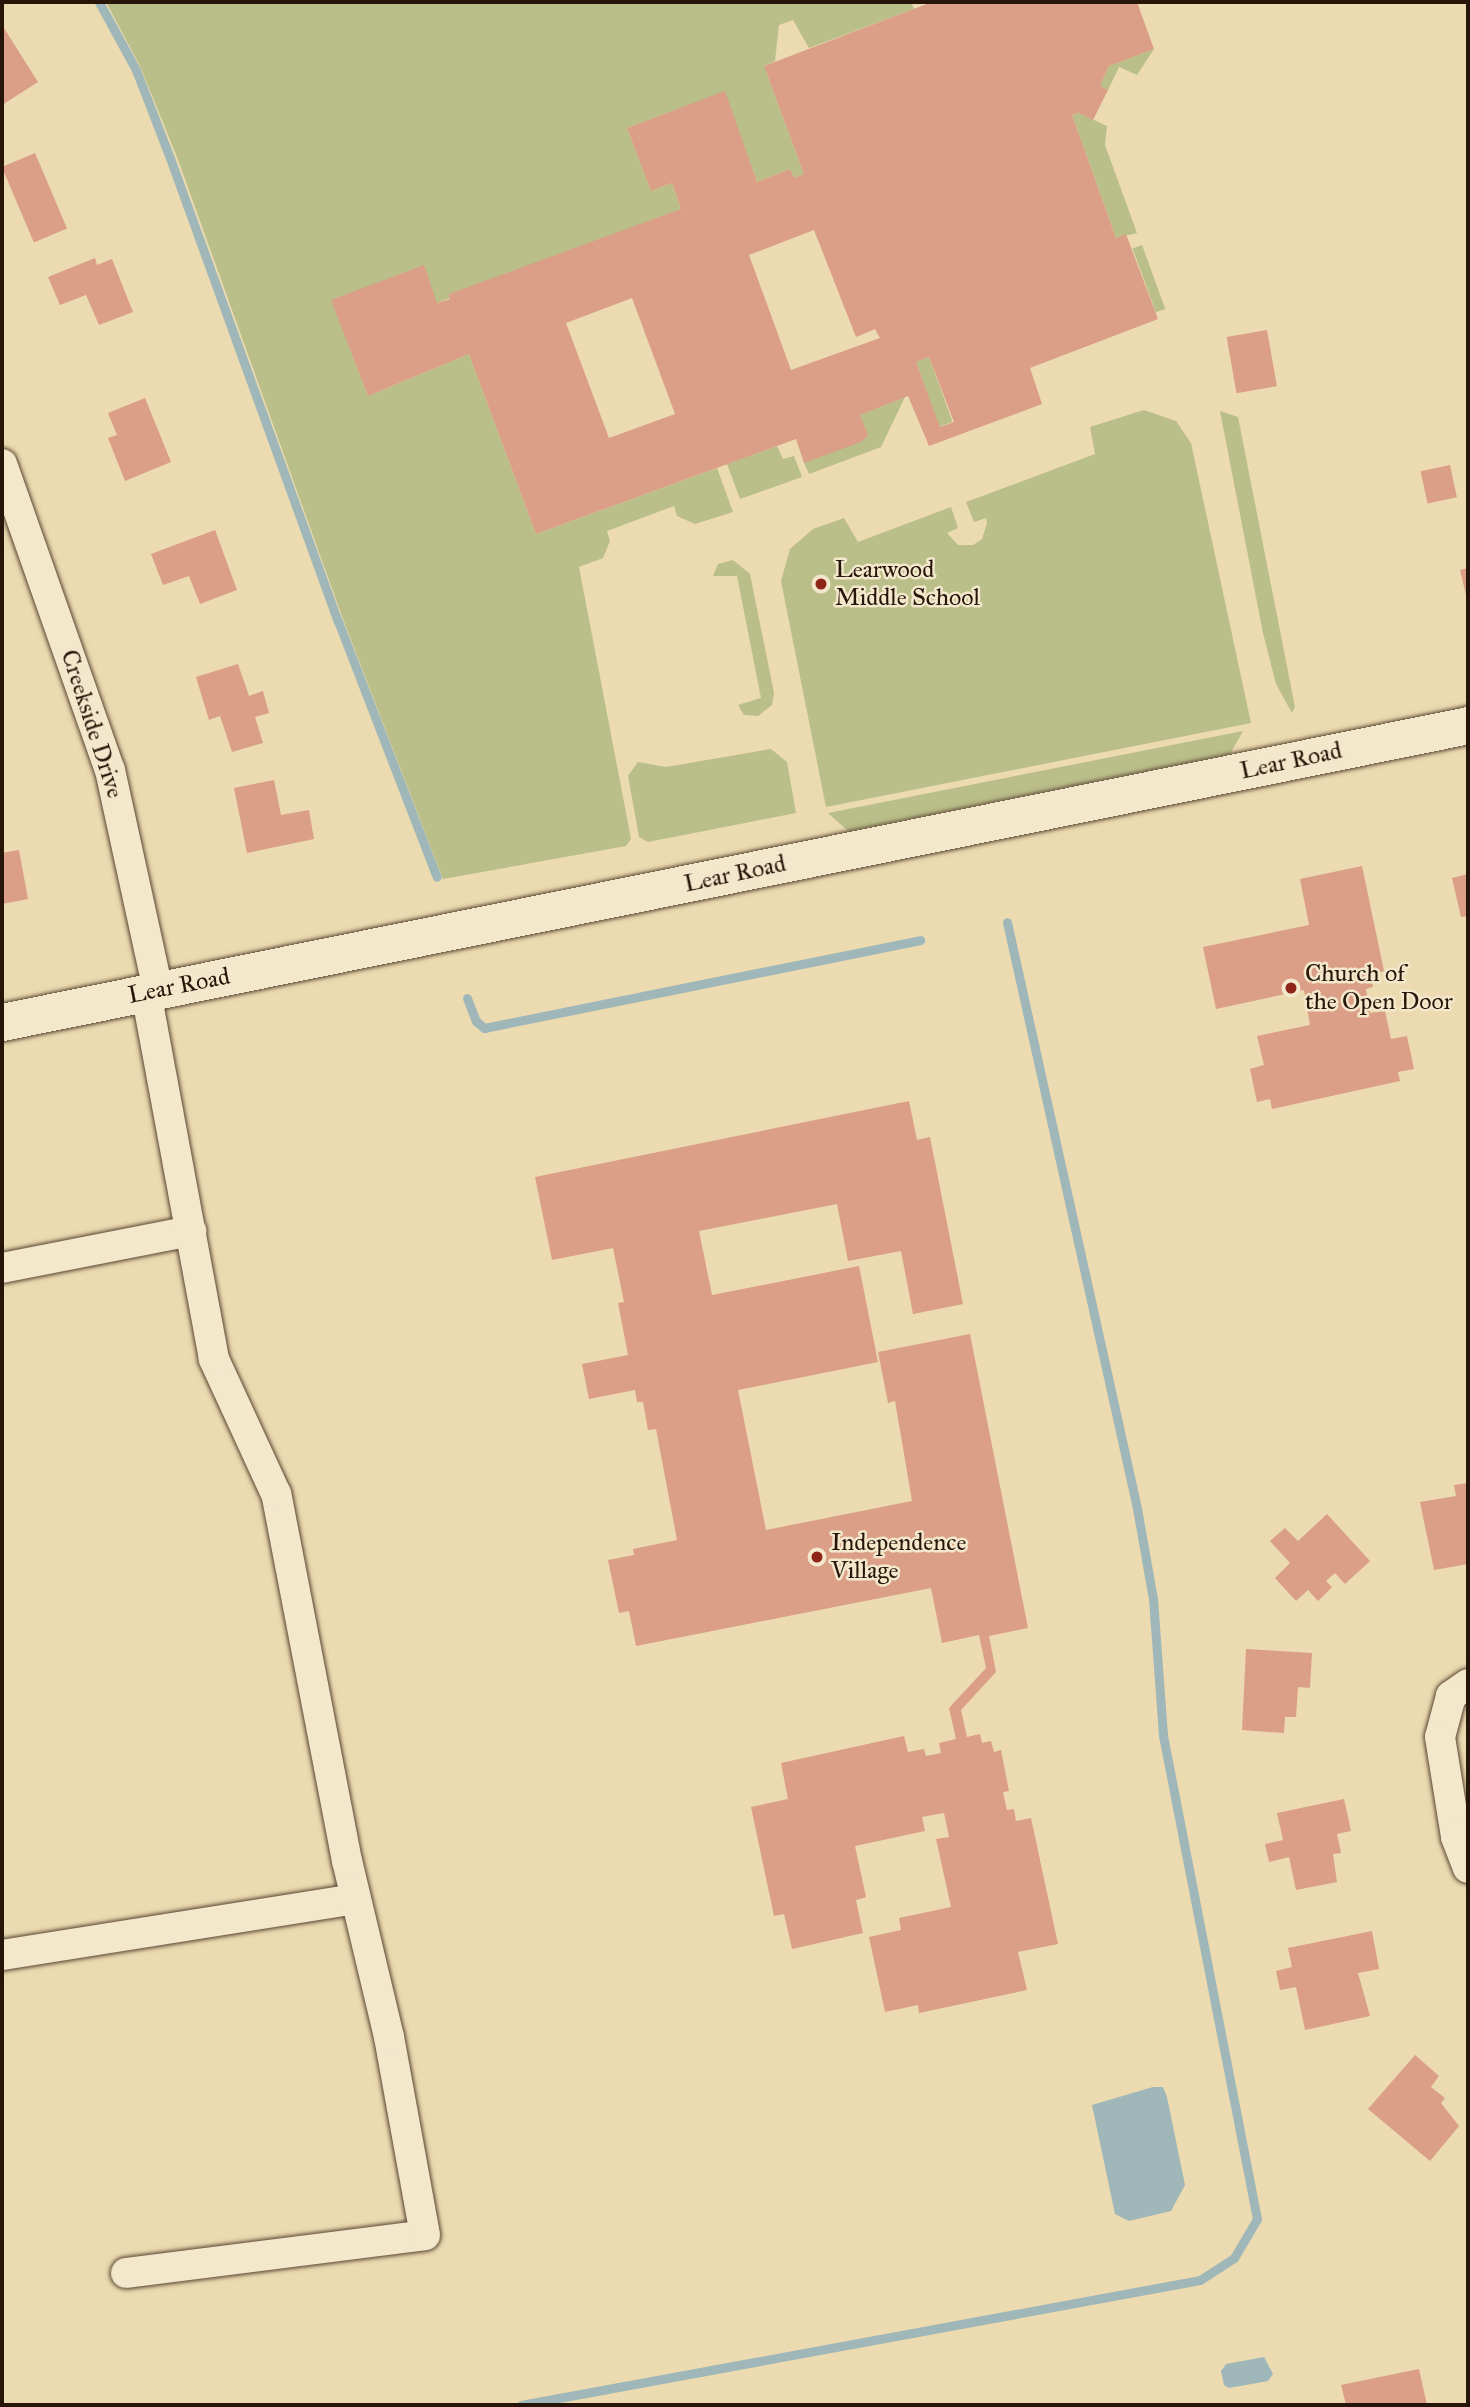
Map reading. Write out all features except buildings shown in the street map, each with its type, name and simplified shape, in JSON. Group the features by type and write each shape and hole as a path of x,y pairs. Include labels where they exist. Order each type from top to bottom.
{"street":[{"name":"Creekside Drive","path":"2,464 10,513 110,770 152,992 214,1359 276,1494 356,1899 389,2037 425,2235 126,2273"},
{"name":"Lear Road","path":"2,1022 1468,725"},
{"path":"2,1268 191,1231"},
{"path":"1468,1684 1451,1696 1440,1737 1456,1837 1468,1868"},
{"path":"2,1955 356,1899"}],"green space":[{"path":"106,2 911,2 914,9 809,48 793,20 779,25 775,61 764,66 804,174 794,178 790,169 757,182 724,92 627,128 651,191 672,183 681,209 437,303 332,300 368,396 469,354 536,534 717,468 733,512 695,524 677,516 674,506 607,531 610,541 603,558 579,567 631,839 626,846 443,879 343,619 177,157 140,66"},
{"path":"1154,49 1137,75 1119,67 1108,90 1100,86 1109,66"},
{"path":"1079,113 1107,126 1105,145 1137,233 1116,238 1072,115"},
{"path":"1142,245 1165,309 1156,312 1133,248"},
{"path":"929,357 953,422 939,427 916,362"},
{"path":"905,397 881,447 809,474 804,463 867,434 860,415"},
{"path":"1144,410 1176,421 1191,443 1251,723 826,807 781,581 790,549 813,529 844,518 858,542 951,507 958,528 947,533 958,545 973,545 982,539 987,523 986,518 974,522 966,502 1095,454 1090,427"},
{"path":"1220,411 1238,417 1295,707 1292,713 1276,684 1263,633"},
{"path":"777,446 783,459 794,456 802,477 740,499 727,464"},
{"path":"733,560 750,574 774,693 772,705 758,716 744,715 738,705 761,698 737,576 713,576 718,564"},
{"path":"1243,731 1230,754 848,831 828,813"},
{"path":"771,749 787,762 796,813 648,842 639,837 628,776 638,762 666,767"}],"water":[{"path":"1153,2087 1163,2087 1167,2097 1185,2185 1171,2211 1129,2221 1115,2214 1092,2105"},
{"path":"1264,2357 1273,2374 1268,2381 1229,2388 1224,2385 1221,2371 1226,2364"}],"waterway":[{"path":"99,2 136,70 170,158 338,621 437,877"},
{"path":"521,2405 1200,2280 1234,2258 1257,2219 1163,1735 1153,1599 1137,1508 1007,922"},
{"path":"467,998 476,1021 484,1028 920,940"}],"place":[{"name":"Learwood Middle School","path":"821,584"},
{"name":"Church of the Open Door","path":"1291,988"},
{"name":"Independence Village","path":"817,1557"}]}
